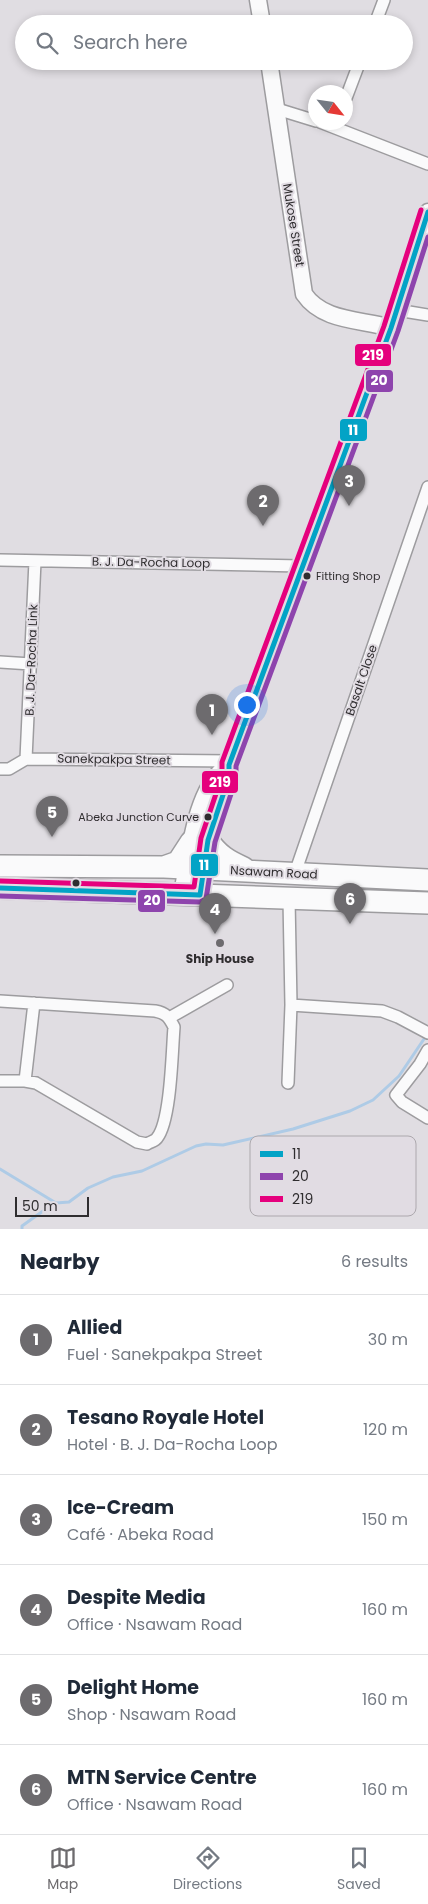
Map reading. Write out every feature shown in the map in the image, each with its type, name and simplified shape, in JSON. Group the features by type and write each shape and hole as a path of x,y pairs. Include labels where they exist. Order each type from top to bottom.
{"highway":[{"path":"164,867 178,862 200,841 224,859 249,870"},
{"name":"Nsawam Road","path":"0,866 164,867 428,880"},
{"name":"Nsawam Road","path":"0,888 428,903"}],"street":[{"path":"258,0 260,15"},
{"path":"378,15 384,0"},
{"name":"Mukose Street","path":"270,70 304,294 312,306 324,312 391,328"},
{"path":"351,85 357,70"},
{"path":"277,109 308,119"},
{"path":"347,130 428,164"},
{"path":"191,894 209,788 218,772 230,763 301,566 391,328 428,212"},
{"path":"397,310 428,315"},
{"name":"Basalt Close","path":"295,873 428,487"},
{"name":"B. J. Da-Rocha Loop","path":"0,560 301,566"},
{"name":"B. J. Da-Rocha Link","path":"26,758 35,561"},
{"path":"0,662 31,664"},
{"name":"Sanekpakpa Street","path":"0,769 9,769 26,758 230,763"},
{"path":"288,1083 291,1005 290,899"},
{"path":"0,1002 34,1003 166,1015 227,985"},
{"path":"25,1081 34,1003"},
{"path":"291,1005 382,1012 398,1017 428,1033"},
{"path":"0,1081 25,1081 36,1084 137,1142 147,1144 156,1139 162,1129 168,1095 174,1027 166,1015"},
{"path":"428,1050 420,1064 396,1094 402,1102 428,1118"}],"waterway":[{"path":"262,1136 293,1129 350,1111 373,1100 399,1076 426,1036"},
{"path":"0,1169 56,1203 69,1202 88,1188 113,1177 142,1171 196,1146 206,1144 223,1145 250,1139"},
{"path":"22,1229 22,1226 43,1211"}],"transit line":[{"name":"219","path":"0,881 194,887 201,838 222,776 222,762 384,326 421,210"},
{"name":"11","path":"0,888 200,895 208,840 229,777 229,765 391,328 428,212"},
{"name":"20","path":"0,896 200,902 206,899 215,842 236,779 236,766 398,331 428,237"}],"place":[{"name":"Ice-Cream","path":"349,506"},
{"name":"Tesano Royale Hotel","path":"263,526"},
{"name":"Fitting Shop","path":"307,576"},
{"name":"Allied","path":"212,735"},
{"name":"Abeka Junction Curve","path":"208,817"},
{"name":"Delight Home","path":"52,837"},
{"name":"MTN Service Centre","path":"350,924"},
{"name":"Despite Media","path":"215,934"},
{"name":"Ship House","path":"220,943"}]}
